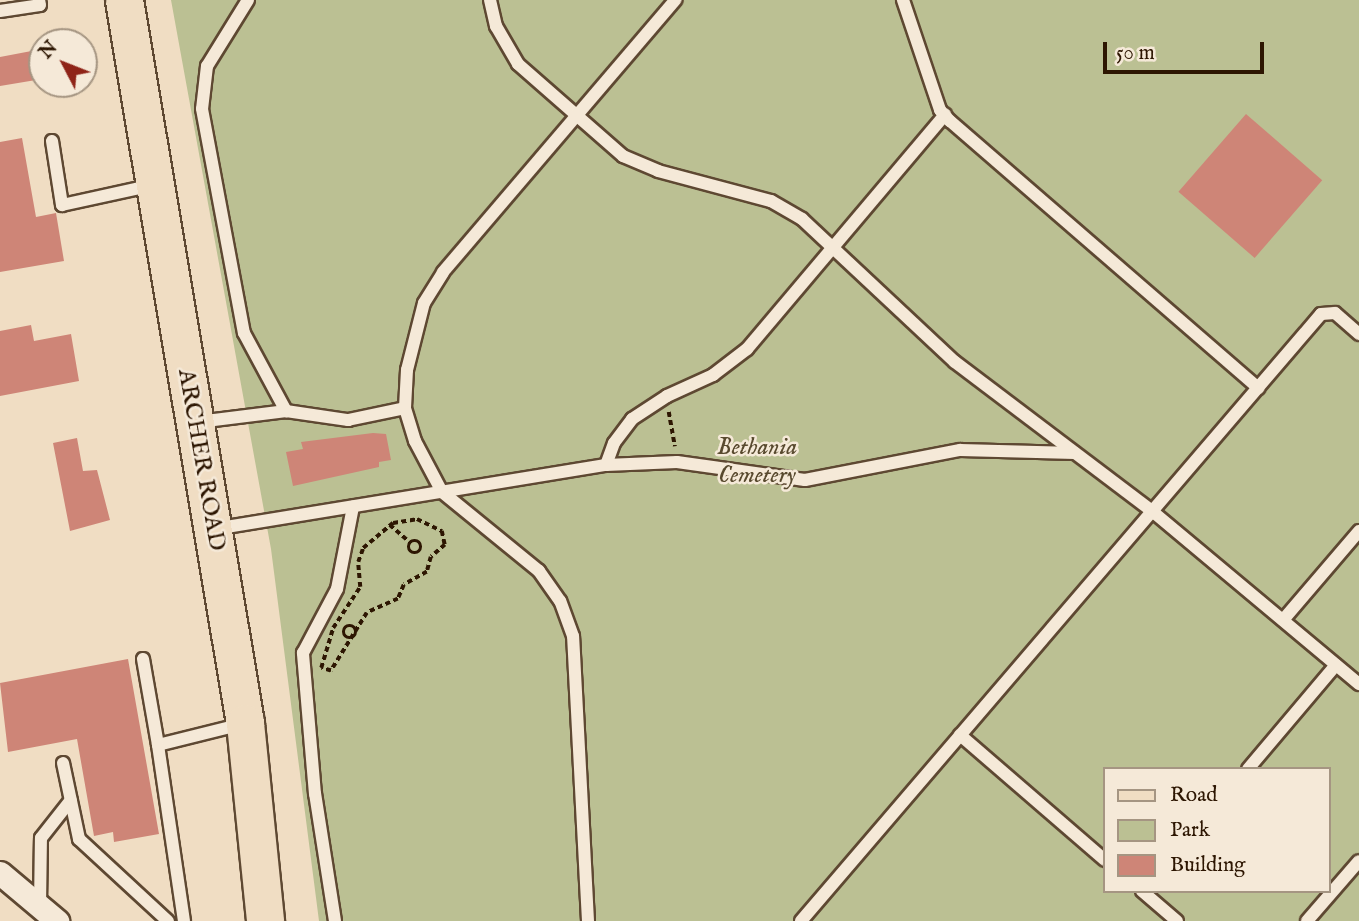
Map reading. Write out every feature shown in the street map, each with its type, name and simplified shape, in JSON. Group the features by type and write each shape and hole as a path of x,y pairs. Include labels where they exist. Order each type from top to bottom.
{"main road":[{"name":"ARCHER ROAD","path":"124,0 245,723 265,921"}],"street":[{"path":"0,873 48,914"}],"lane":[{"path":"0,12 40,5 39,0"},
{"path":"248,0 206,66 202,108 244,333 286,411"},
{"path":"490,0 496,26 518,64 623,156 658,171 771,201 802,219 925,337 1152,511 1359,684"},
{"path":"588,921 573,636 560,601 539,571 442,492 415,441 405,408 413,335 424,303 461,248 676,0"},
{"path":"904,0 945,115 1258,388"},
{"path":"606,465 614,443 632,419 667,396 713,376 747,349 945,115"},
{"path":"52,141 62,205 153,185"},
{"path":"801,921 1327,311 1359,334"},
{"path":"195,422 286,411 348,420 405,408"},
{"path":"214,529 606,465 677,462 805,480 960,450 1076,453"},
{"path":"335,921 315,794 303,653 337,589 353,507"},
{"path":"1283,620 1359,531"},
{"path":"143,659 184,921"},
{"path":"1250,767 1336,665"},
{"path":"158,745 245,723"},
{"path":"960,736 1104,859"},
{"path":"63,763 79,839 168,921"},
{"path":"48,914 41,838 71,800"},
{"path":"1307,921 1359,862"},
{"path":"1144,893 1177,921"}],"path":[{"path":"667,396 677,462"},
{"path":"414,519 440,528 444,545 431,557 427,572 404,585 398,599 367,613 355,637 331,671 321,667 319,661 360,587 359,554 390,525 414,519"},
{"path":"390,525 411,543 410,550 420,550 431,557"},
{"path":"339,621 346,628 354,628 355,637"},
{"path":"346,628 345,637 355,637"}],"green space":[{"name":"Bethania Cemetery","path":"171,0 1359,0 1359,921 319,921 271,549"}],"building":[{"path":"28,52 28,81 0,86 0,57"},
{"path":"1246,114 1322,180 1255,258 1178,192"},
{"path":"22,138 36,217 56,213 64,261 0,272 0,142"},
{"path":"31,325 34,341 71,334 79,381 0,396 0,331"},
{"path":"373,433 386,434 391,460 379,462 379,467 293,486 286,452 303,449 301,442"},
{"path":"77,438 83,471 97,470 110,520 70,531 53,443"},
{"path":"128,659 159,834 114,842 113,832 94,836 77,739 8,752 0,683"}]}
